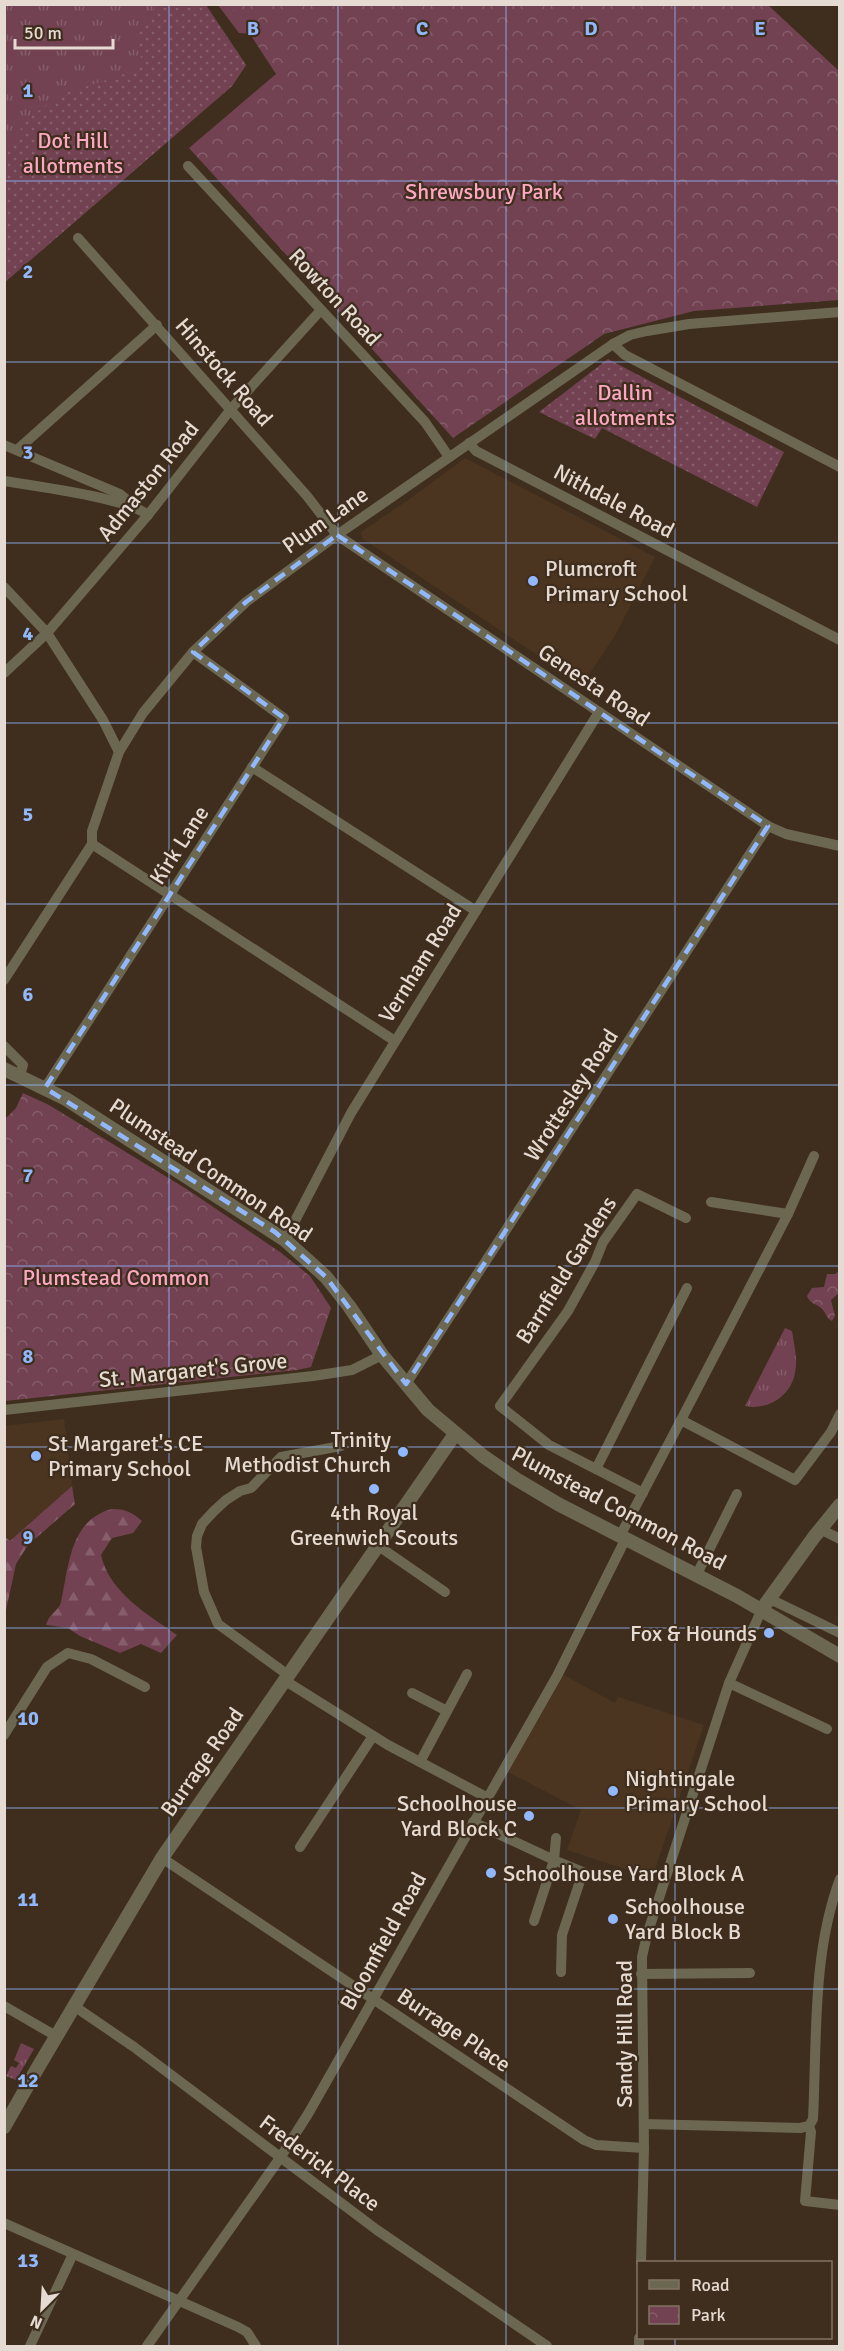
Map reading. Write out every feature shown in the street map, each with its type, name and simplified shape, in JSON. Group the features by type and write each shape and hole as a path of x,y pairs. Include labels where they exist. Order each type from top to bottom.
{"street":[{"name":"Rowton Road","path":"188,166 425,422 449,457"},
{"name":"Hinstock Road","path":"78,238 307,496 337,535"},
{"name":"Admaston Road","path":"4,673 47,633 148,514 231,409 320,311"},
{"name":"Plum Lane","path":"4,980 92,844 92,831 119,752 143,713 193,652 246,602 449,457 613,344 630,335 689,324 840,312"},
{"path":"17,450 157,325"},
{"path":"613,344 625,356 840,467"},
{"name":"Nithdale Road","path":"470,443 476,451 840,640"},
{"path":"4,445 120,494 126,499 126,505"},
{"path":"4,481 55,489 126,505 141,509 148,514"},
{"name":"Genesta Road","path":"337,535 768,826 786,834 840,846"},
{"path":"4,587 47,633 103,720 119,752"},
{"name":"Kirk Lane","path":"45,1088 284,718 193,652"},
{"name":"Vernham Road","path":"285,1240 351,1113 598,712"},
{"path":"252,767 476,911"},
{"name":"Wrottesley Road","path":"406,1384 768,826"},
{"path":"92,844 395,1041"},
{"path":"4,1046 23,1065 20,1076"},
{"name":"Plumstead Common Road","path":"4,1069 45,1088 285,1240 326,1277 382,1355 428,1410 455,1434 516,1479 558,1504 623,1537 697,1574 766,1604 840,1656"},
{"name":"Bloomfield Road","path":"147,2346 280,2158 308,2114 486,1797 557,1676 643,1493 788,1214 814,1156"},
{"name":"Barnfield Gardens","path":"643,1493 549,1445 500,1406 568,1311 595,1262 603,1242 637,1194 686,1218"},
{"path":"711,1202 788,1214"},
{"path":"596,1468 687,1288"},
{"name":"St. Margaret's Grove","path":"4,1410 313,1376 352,1370 382,1355"},
{"path":"681,1420 795,1480 831,1431 840,1414"},
{"name":"Burrage Road","path":"4,2127 162,1858 455,1434"},
{"path":"341,1446 281,1457 251,1488 240,1491 214,1511 202,1524 197,1536 196,1548 204,1592 218,1624 286,1678 373,1736 486,1797"},
{"path":"697,1574 737,1494"},
{"path":"840,1505 766,1604 790,1609 840,1633"},
{"path":"820,1529 840,1539"},
{"path":"377,1545 445,1592"},
{"name":"Sandy Hill Road","path":"641,2261 644,2148 642,1957 647,1935 729,1683 766,1604"},
{"path":"4,1735 47,1666 68,1653 91,1659 145,1687"},
{"path":"420,1762 467,1674"},
{"path":"729,1683 827,1730"},
{"path":"412,1692 447,1712"},
{"path":"300,1847 373,1736"},
{"path":"473,1822 583,1872 562,1935 561,1972"},
{"path":"534,1921 554,1860 556,1838"},
{"name":"Burrage Place","path":"162,1858 584,2140 596,2145 644,2148"},
{"path":"644,2124 800,2128 809,2126 813,2119 823,1937 839,1880"},
{"path":"641,1974 750,1973"},
{"path":"4,2006 56,2036"},
{"name":"Frederick Place","path":"74,2006 134,2047 377,2230 546,2346"},
{"path":"809,2126 811,2132 805,2201 840,2205"},
{"path":"4,2223 247,2332 256,2346"},
{"path":"30,2346 73,2254"}],"highlighted area":[{"path":"337,535 768,826 406,1384 326,1277 275,1232 45,1088 284,718 193,652 246,602"}],"shaded area":[{"name":"Plumcroft Primary School","path":"465,458 655,557 616,634 582,685 362,538 361,532"},
{"name":"St Margaret's CE Primary School","path":"64,1419 72,1486 10,1542 4,1537 4,1426"},
{"name":"Nightingale Primary School","path":"564,1675 615,1703 618,1697 704,1725 652,1878 567,1850 581,1810 508,1772"}],"green space":[{"name":"Dot Hill allotments","path":"5,5 206,5 246,65 232,86 5,282"},
{"name":"Dot Hill allotments","path":"156,5 205,5 246,65 232,86 5,282 6,156 25,121 59,95 122,75 142,63 137,37"},
{"path":"218,5 249,5 262,35 239,33"},
{"name":"Shrewsbury Park","path":"231,5 768,5 839,71 839,300 694,311 604,334 453,438 189,148 276,74"},
{"name":"Dallin allotments","path":"608,359 784,452 757,507 602,428 595,439 539,412"},
{"name":"Plumstead Common","path":"23,1093 49,1105 188,1190 280,1252 310,1276 331,1308 311,1367 5,1401 5,1119 16,1108"},
{"path":"839,1271 839,1293 831,1300 835,1316 832,1321 807,1296 812,1288 824,1287 827,1274 835,1274"},
{"path":"785,1328 792,1331 796,1357 796,1368 789,1389 769,1404 745,1406"},
{"path":"72,1486 75,1504 28,1545 16,1564 5,1615 5,1537 10,1541"},
{"path":"112,1509 128,1512 142,1521 133,1533 112,1538 101,1555 105,1568 112,1580 131,1601 177,1635 161,1653 141,1644 120,1653 80,1636 68,1628 46,1625 60,1605 69,1560 79,1534 87,1523"},
{"path":"21,2043 34,2049 16,2080 6,2076 11,2066 16,2068 19,2063 14,2060"}],"place":[{"name":"Plumcroft Primary School","path":"533,581"},
{"name":"Trinity Methodist Church","path":"403,1452"},
{"name":"St Margaret's CE Primary School","path":"36,1456"},
{"name":"4th Royal Greenwich Scouts","path":"374,1489"},
{"name":"Fox & Hounds","path":"769,1633"},
{"name":"Nightingale Primary School","path":"613,1791"},
{"name":"Schoolhouse Yard Block C","path":"529,1816"},
{"name":"Schoolhouse Yard Block A","path":"491,1873"},
{"name":"Schoolhouse Yard Block B","path":"613,1919"}]}
